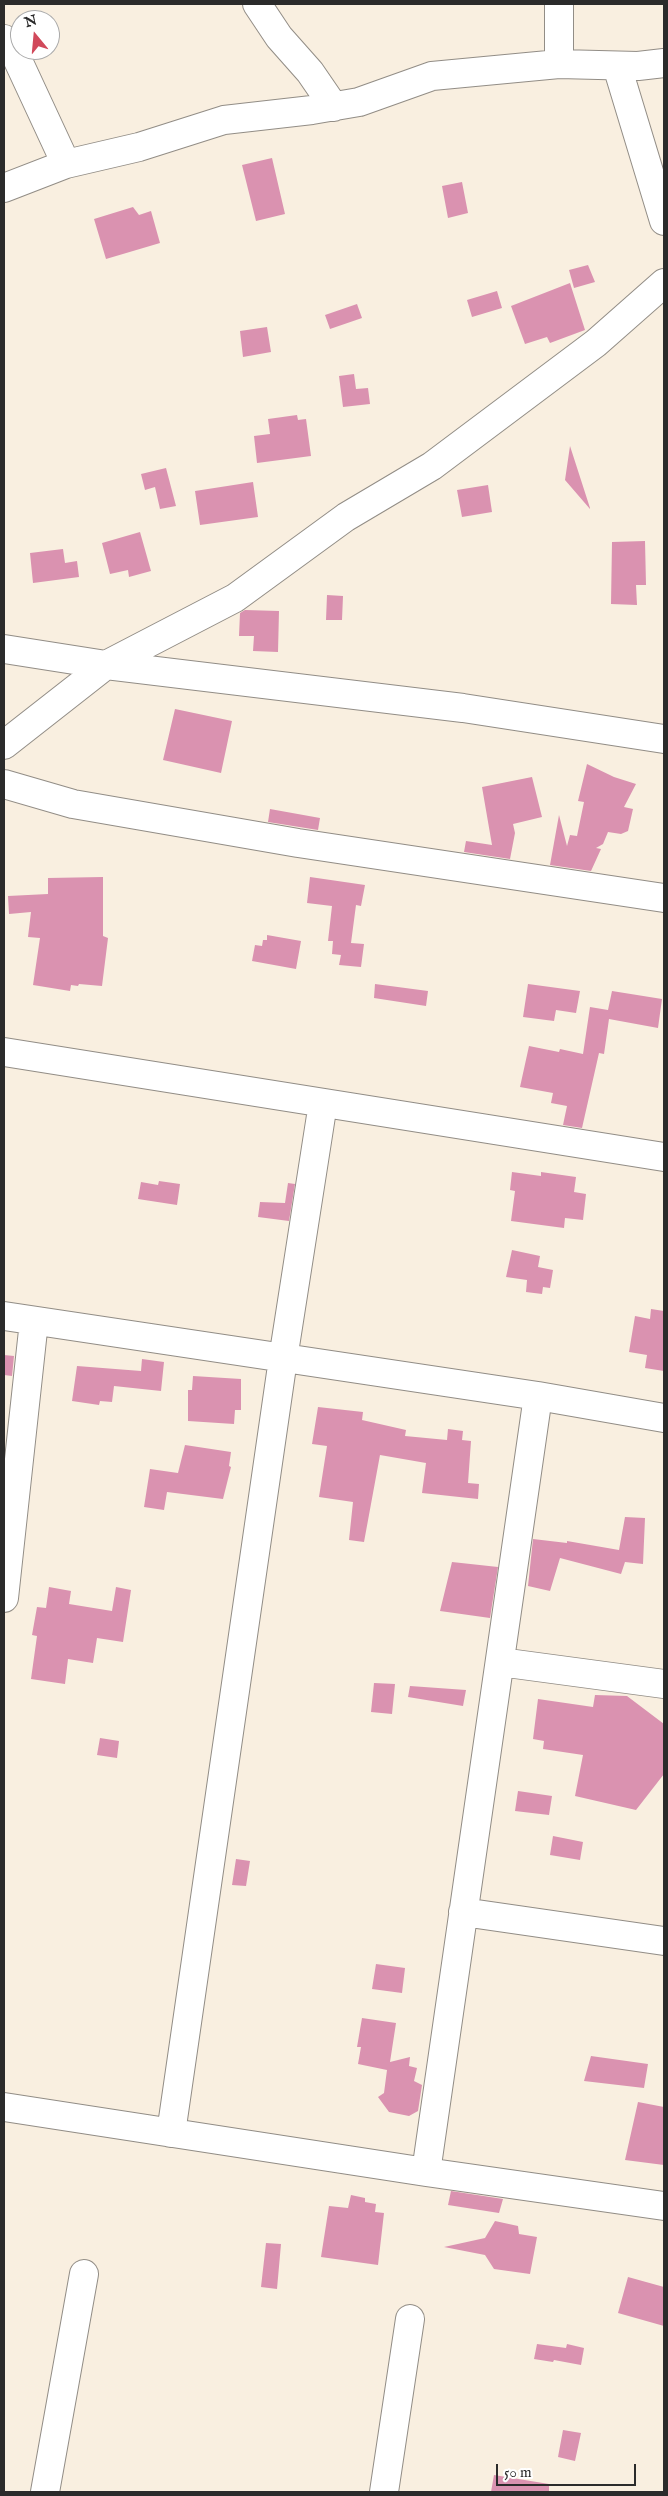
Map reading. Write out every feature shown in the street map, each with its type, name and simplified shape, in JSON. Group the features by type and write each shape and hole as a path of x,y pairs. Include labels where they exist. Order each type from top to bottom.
{"street":[{"path":"257,4 279,37 310,72 334,107"},
{"path":"559,4 559,64"},
{"path":"4,39 14,52 66,164"},
{"path":"4,188 66,164 139,147 224,120 334,107 368,99 432,76 559,64 617,66 664,63"},
{"path":"617,66 664,221"},
{"path":"4,745 106,665 235,598 346,517 432,466 596,343 664,282"},
{"path":"4,649 106,665 463,708 664,739"},
{"path":"4,784 73,804 298,843 664,898"},
{"path":"4,1052 664,1157"},
{"path":"171,2133 283,1358 323,1103"},
{"path":"4,1316 538,1396 664,1418"},
{"path":"5,1582 34,1322"},
{"path":"426,2172 538,1396"},
{"path":"500,1662 664,1684"},
{"path":"463,1912 664,1941"},
{"path":"4,2107 426,2172 664,2206"},
{"path":"44,2492 84,2274"},
{"path":"384,2492 410,2319"}],"building":[{"path":"272,158 285,214 256,221 242,165"},
{"path":"462,182 468,213 448,218 442,186"},
{"path":"133,207 139,215 151,211 160,243 106,259 94,219"},
{"path":"588,265 595,282 574,288 569,270"},
{"path":"570,283 585,330 550,343 547,337 525,344 511,306"},
{"path":"497,291 502,308 472,317 467,300"},
{"path":"357,304 362,318 330,329 325,315"},
{"path":"267,327 271,352 243,357 240,331"},
{"path":"354,374 356,389 368,388 370,404 343,407 339,376"},
{"path":"297,415 298,420 306,419 311,456 257,463 254,436 270,434 268,419"},
{"path":"570,446 590,508 590,509 565,480"},
{"path":"166,468 176,506 160,509 155,487 145,490 141,474"},
{"path":"253,482 258,517 200,525 195,491"},
{"path":"488,485 492,512 462,517 457,490"},
{"path":"140,532 151,571 129,577 128,570 110,574 102,543"},
{"path":"645,541 646,585 636,585 637,605 611,604 612,542"},
{"path":"63,549 65,563 77,561 79,577 33,583 30,553"},
{"path":"327,595 343,596 342,620 326,620"},
{"path":"245,610 279,611 278,652 253,651 254,636 239,636 240,613"},
{"path":"175,709 232,721 221,773 163,760"},
{"path":"587,764 614,777 636,784 624,807 633,809 628,831 621,834 608,832 603,844 596,848 601,849 591,871 550,865 559,815 567,846 570,835 577,836 584,802 578,801"},
{"path":"532,777 542,817 513,824 515,833 510,859 464,852 466,841 492,845 482,787"},
{"path":"270,809 320,818 318,830 268,822"},
{"path":"103,877 103,936 108,938 102,986 71,985 70,991 33,985 40,938 28,937 31,912 9,914 8,896 48,894 48,878"},
{"path":"310,877 365,885 361,906 356,905 351,943 364,944 361,967 339,965 341,955 332,954 333,941 328,941 332,906 307,903"},
{"path":"267,935 301,941 296,969 252,961 255,945 262,946 263,940 267,940"},
{"path":"375,984 428,991 426,1006 374,998"},
{"path":"528,984 580,991 576,1013 556,1010 554,1021 523,1017"},
{"path":"612,991 662,999 658,1028 609,1019 604,1054 599,1053 582,1128 563,1125 567,1106 551,1103 553,1093 520,1087 529,1046 559,1052 560,1049 583,1054 590,1007 608,1010"},
{"path":"512,1172 541,1176 541,1172 576,1177 574,1192 586,1194 583,1220 565,1218 564,1228 511,1221 515,1191 510,1190"},
{"path":"159,1181 180,1184 177,1205 138,1199 141,1182 158,1185"},
{"path":"288,1183 295,1184 289,1221 258,1217 260,1202 285,1203"},
{"path":"512,1250 540,1256 538,1267 553,1270 550,1288 543,1287 542,1294 526,1292 527,1280 506,1277"},
{"path":"651,1309 664,1311 664,1371 645,1368 647,1355 629,1352 635,1316 650,1319"},
{"path":"4,1355 14,1356 12,1376 4,1375"},
{"path":"142,1359 164,1362 161,1391 114,1386 112,1402 100,1401 99,1405 72,1401 77,1366 141,1371"},
{"path":"193,1376 241,1379 241,1410 235,1410 234,1424 188,1421 188,1390 192,1390"},
{"path":"318,1407 363,1412 362,1420 406,1430 405,1436 447,1440 448,1429 463,1431 462,1440 471,1441 468,1483 479,1484 478,1499 422,1493 426,1463 380,1455 364,1542 349,1540 353,1502 319,1497 327,1446 312,1444"},
{"path":"185,1445 231,1452 229,1466 231,1467 223,1499 167,1492 164,1510 144,1507 150,1469 178,1473"},
{"path":"625,1517 645,1518 643,1564 625,1562 621,1574 560,1558 550,1591 528,1586 533,1539 567,1543 567,1541 619,1550"},
{"path":"452,1562 498,1567 490,1618 440,1611"},
{"path":"49,1587 71,1591 69,1604 112,1611 116,1587 131,1590 123,1642 97,1638 93,1663 68,1659 65,1684 31,1679 37,1636 32,1635 37,1607 46,1608"},
{"path":"374,1683 395,1684 392,1714 371,1712"},
{"path":"410,1686 466,1690 463,1706 408,1697"},
{"path":"595,1695 627,1696 664,1724 664,1774 636,1810 575,1796 583,1755 543,1749 544,1741 533,1739 538,1699 593,1707"},
{"path":"100,1738 119,1741 117,1758 97,1755"},
{"path":"518,1791 552,1796 549,1815 515,1811"},
{"path":"553,1836 583,1842 580,1860 550,1855"},
{"path":"236,1859 250,1861 246,1886 232,1885"},
{"path":"376,1964 405,1968 402,1993 372,1989"},
{"path":"362,2018 396,2023 390,2062 410,2057 409,2066 417,2068 414,2081 422,2085 418,2111 409,2116 389,2112 378,2097 384,2093 387,2070 358,2064 361,2047 357,2047"},
{"path":"591,2056 648,2064 644,2088 584,2081"},
{"path":"638,2102 664,2107 664,2165 625,2160"},
{"path":"451,2191 503,2199 499,2213 448,2205"},
{"path":"351,2195 365,2198 365,2202 376,2204 375,2212 384,2213 378,2265 321,2257 329,2206 348,2208"},
{"path":"495,2221 518,2226 519,2234 537,2237 530,2274 494,2269 485,2255 444,2247 485,2238"},
{"path":"266,2243 281,2244 277,2289 261,2287"},
{"path":"628,2277 664,2287 664,2326 618,2313"},
{"path":"537,2344 566,2348 567,2344 584,2348 581,2365 554,2360 553,2362 534,2359"},
{"path":"563,2430 581,2433 575,2461 558,2457"},
{"path":"494,2475 549,2484 549,2492 491,2492"}]}
